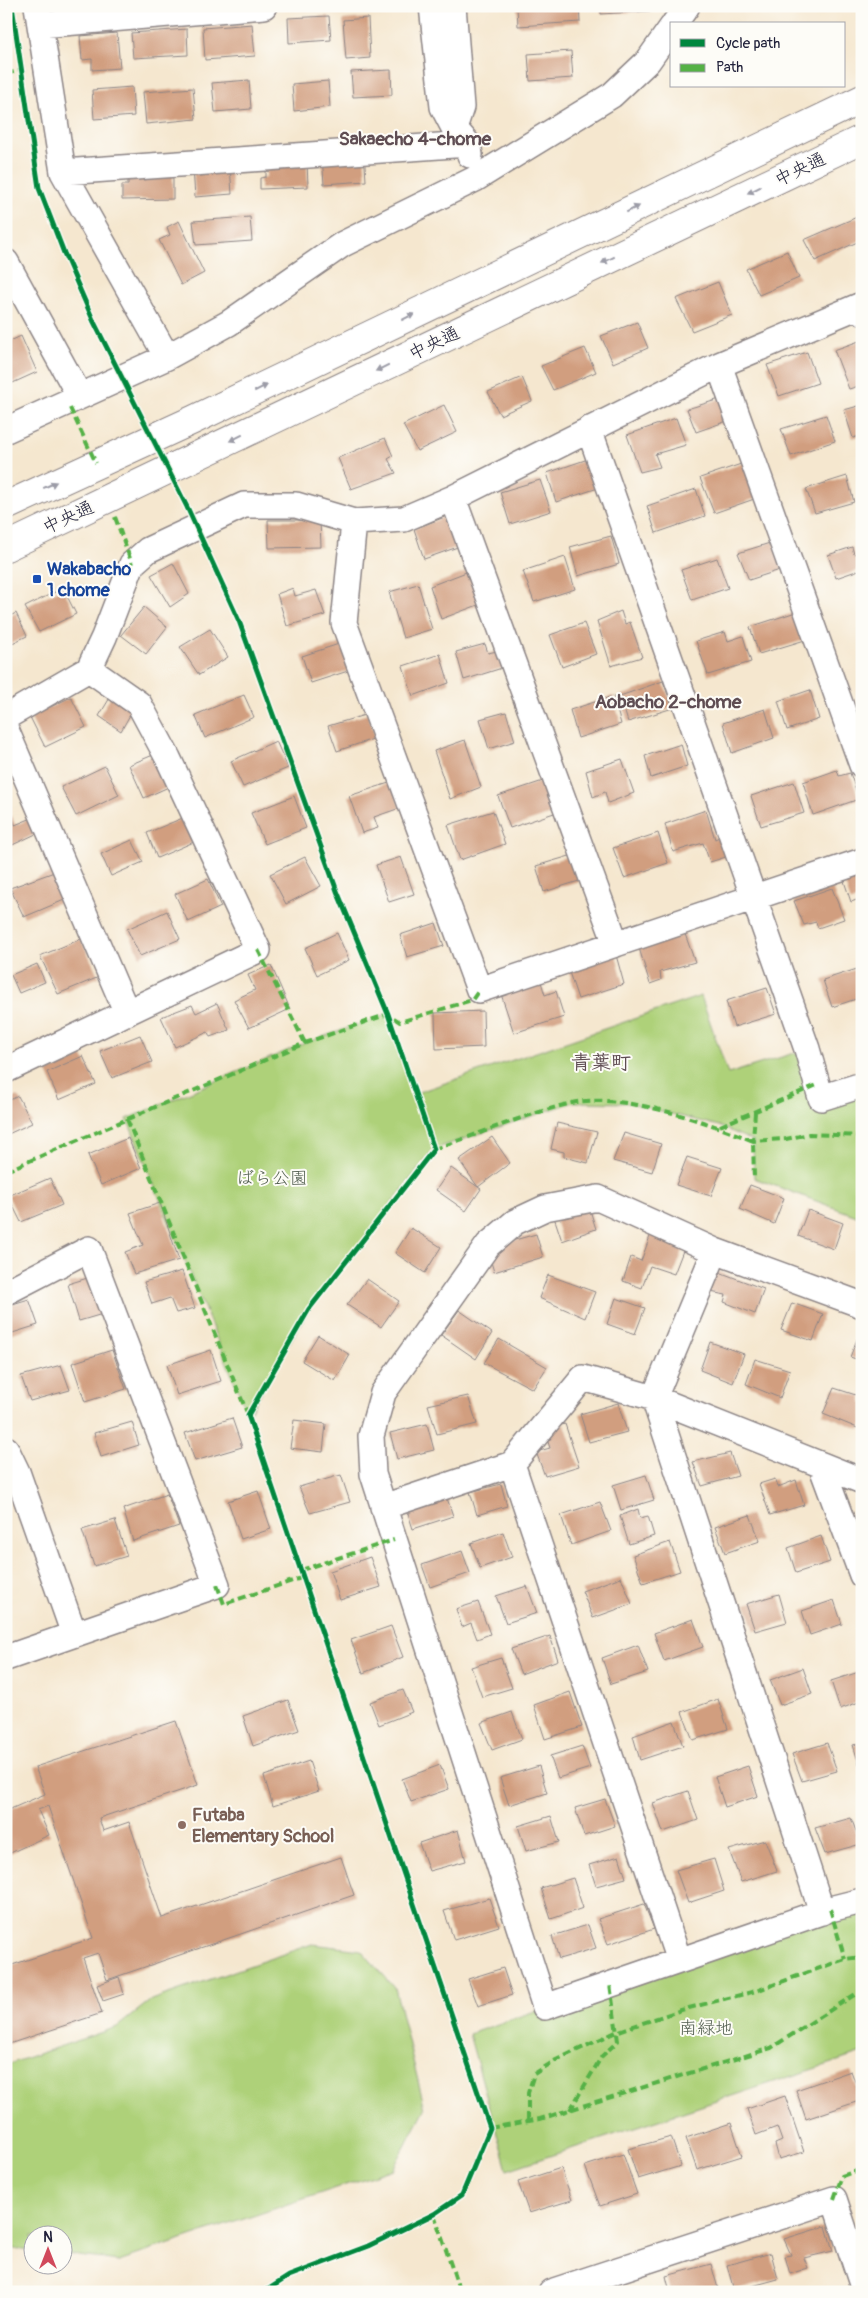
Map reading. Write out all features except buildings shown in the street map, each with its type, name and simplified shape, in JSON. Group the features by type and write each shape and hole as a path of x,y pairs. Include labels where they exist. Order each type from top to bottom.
{"street":[{"path":"167,356 63,172 38,16 264,6"},
{"path":"432,6 443,107 461,136 475,179"},
{"path":"453,6 461,107 461,136"},
{"path":"675,22 687,6"},
{"path":"6,430 167,356 229,323 344,244 475,179 612,95 648,61 670,30"},
{"name":"中央通","path":"6,506 193,420 862,99"},
{"path":"63,172 461,136"},
{"name":"中央通","path":"6,547 862,139"},
{"path":"6,262 79,395"},
{"path":"6,717 89,669 104,637 132,564 148,550 244,505 296,505 354,522 404,519 453,498 589,428 719,365 859,306 862,312"},
{"path":"719,365 862,766"},
{"path":"589,428 754,898 821,1098 862,1085"},
{"path":"453,498 616,944"},
{"path":"354,522 344,623 479,990 862,861"},
{"path":"6,1070 258,950 168,758 139,704 89,669"},
{"path":"6,730 128,1013"},
{"path":"862,1305 715,1251 598,1198 546,1208 515,1222 488,1245 383,1393 371,1436 373,1474 544,2007 822,1912 862,1902"},
{"path":"6,1292 90,1249 217,1585 6,1658"},
{"path":"715,1251 654,1398 822,1912"},
{"path":"383,1507 512,1464 584,1378 654,1398 862,1481"},
{"path":"6,1449 17,1472 74,1634"},
{"path":"512,1464 679,1961"},
{"path":"821,1465 862,1575"},
{"path":"550,2292 834,2199 862,2284"}],"green space":[{"name":"ばら公園","path":"701,996 728,1074 807,1049 817,1085 862,1085 862,1218 754,1178 753,1141 719,1126 629,1103 574,1102 434,1149 309,1309 248,1415 127,1119 305,1043 388,1014 416,1093"},
{"name":"南緑地","path":"862,1907 862,2053 507,2170 469,2034 679,1961"},
{"path":"312,1944 361,1950 395,1988 425,2109 393,2169 119,2261 72,2255 72,2226 22,2226 22,2250 6,2248 6,2065 117,2027 151,2000"}],"marked path":[{"path":"6,74 21,70"},
{"path":"70,408 96,463"},
{"path":"115,517 132,564"},
{"path":"258,950 305,1043"},
{"path":"6,1171 305,1043 388,1014 400,1022 472,1000 479,990"},
{"path":"720,1126 817,1085"},
{"path":"434,1149 520,1118 572,1103 592,1101 614,1102 639,1105 689,1118 753,1141 754,1178"},
{"path":"755,1112 753,1141 786,1139 809,1134 862,1136"},
{"path":"127,1119 248,1415"},
{"path":"301,1570 394,1540"},
{"path":"217,1585 224,1604 304,1577"},
{"path":"830,1909 845,1959"},
{"path":"528,2121 528,2093 534,2074 556,2060 616,2032 681,2010 756,1991 845,1959 862,1957"},
{"path":"570,2110 602,2056 618,2041 610,1984"},
{"path":"490,2128 540,2119 771,2048 862,1990"},
{"path":"834,2199 842,2176 862,2169"},
{"path":"434,2214 460,2292"}],"cycle path":[{"path":"12,6 39,188 64,253 94,322 187,507 239,621 337,891 388,1014 434,1149 309,1309 248,1415 490,2128 462,2195 434,2214 368,2246 289,2276 264,2292"}],"place":[{"name":"Wakabacho 1 chome","path":"37,579"},
{"name":"Futaba Elementary School","path":"182,1825"}],"district":[{"name":"Sakaecho 4-chome","path":"415,138"},
{"name":"Aobacho 2-chome","path":"668,701"},
{"name":"青葉町","path":"601,1062"}]}
